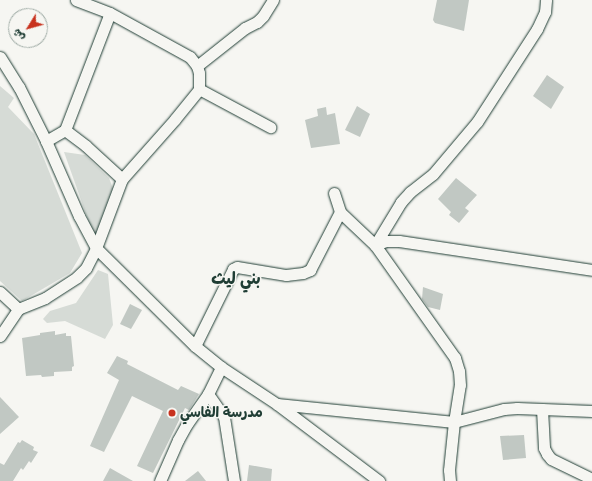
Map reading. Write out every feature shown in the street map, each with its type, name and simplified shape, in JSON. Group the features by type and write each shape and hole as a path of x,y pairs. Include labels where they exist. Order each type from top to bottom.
{"street":[{"path":"0,336 18,309 45,298 78,277 86,268 96,248 122,179 175,119 199,89 199,73 197,66 190,57 110,12 76,0"},
{"path":"197,66 245,28 257,22 263,16 273,0"},
{"path":"374,244 401,202 410,192 433,174 477,122 537,29 545,12 546,0"},
{"path":"46,141 65,130 110,12"},
{"path":"0,57 19,87 46,141 79,216 96,248 195,346 221,367 277,404 379,481"},
{"path":"199,89 270,127"},
{"path":"65,130 86,146 122,179"},
{"path":"334,194 340,212 374,244 454,358 459,371 460,385 454,422 449,470 450,481"},
{"path":"195,346 233,269 237,267 286,275 303,273 313,267 340,212"},
{"path":"374,244 386,241 399,241 592,270"},
{"path":"0,292 18,309"},
{"path":"160,481 187,424 208,394 221,367"},
{"path":"208,394 221,411 225,422 234,481"},
{"path":"277,404 454,422 504,409 592,411"},
{"path":"542,409 544,448 546,454 592,479"}],"shaded area":[{"path":"0,86 14,98 8,107 34,134 82,253 70,273 22,301 0,281"},
{"path":"64,152 85,155 109,178 114,191 97,245"},
{"path":"98,270 108,274 113,325 105,339 65,321 47,323 43,319 50,311 76,303"}],"building":[{"path":"437,0 469,0 464,31 435,23 433,20"},
{"path":"547,75 564,87 551,109 533,96"},
{"path":"357,106 370,114 360,137 345,130"},
{"path":"326,107 327,115 335,113 340,144 311,148 305,120 318,116 317,109"},
{"path":"456,178 477,195 465,208 469,211 459,223 449,215 451,212 438,199"},
{"path":"423,287 443,294 440,310 428,307 422,299"},
{"path":"130,304 142,310 131,329 120,324"},
{"path":"55,331 55,335 66,333 66,336 71,336 74,366 72,367 72,371 54,372 54,376 26,376 22,338"},
{"name":"مدرسة الفاسي","path":"117,356 128,361 127,364 178,390 181,386 199,394 189,410 185,408 153,473 137,466 163,411 132,396 104,452 90,446 119,380 107,373"},
{"path":"0,397 19,417 0,434"},
{"path":"524,435 526,458 503,460 500,436"},
{"path":"22,440 34,447 33,450 38,452 31,463 29,461 23,470 21,468 13,481 0,481 0,463 4,465 18,442 20,443"},
{"path":"249,465 272,469 271,481 247,481"},
{"path":"110,468 117,472 133,481 103,481"},
{"path":"198,471 206,481 185,481"}],"place":[{"name":"مدرسة الفاسي","path":"172,413"}],"district":[{"name":"بني ليث","path":"236,280"}]}
